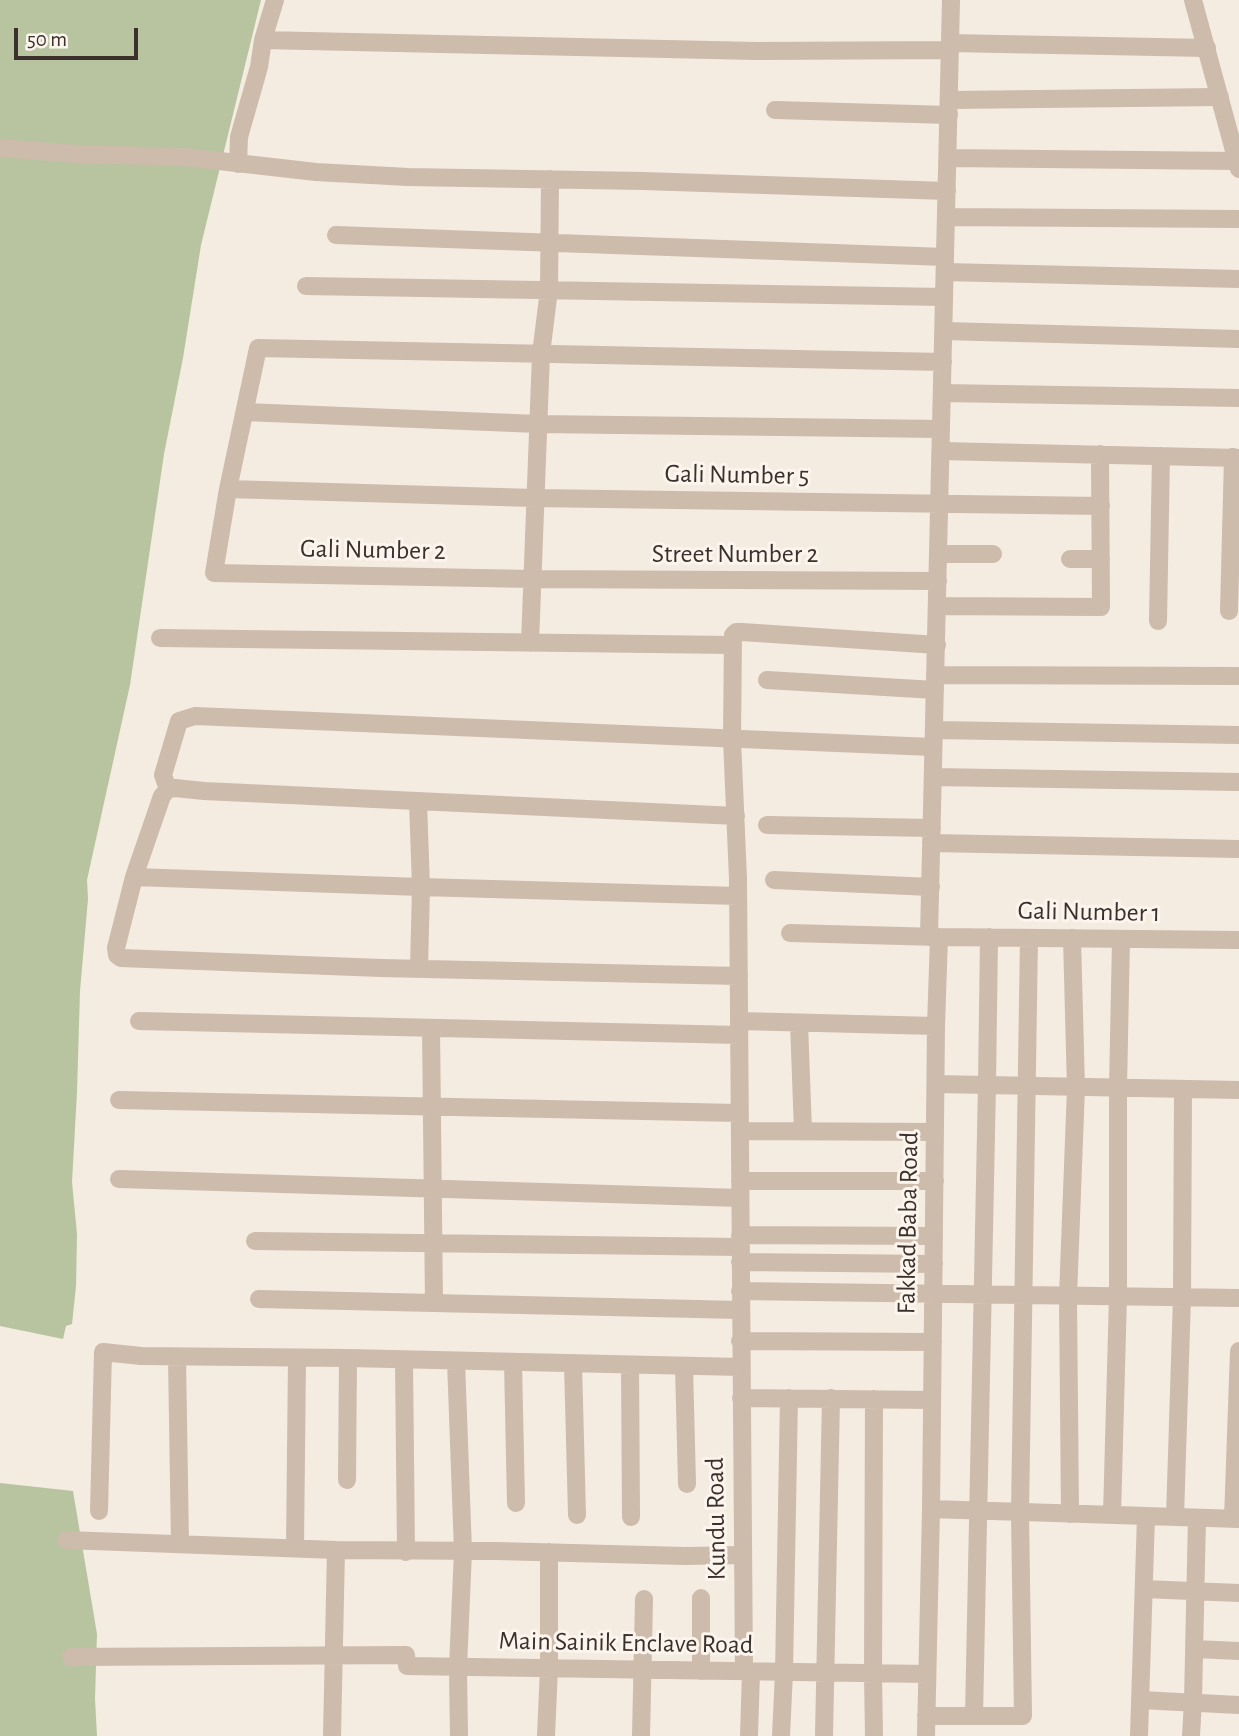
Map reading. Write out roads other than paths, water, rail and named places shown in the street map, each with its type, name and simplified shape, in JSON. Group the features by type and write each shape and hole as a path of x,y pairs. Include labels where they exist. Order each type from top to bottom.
{"street":[{"path":"238,164 239,137 259,67 262,40 275,0"},
{"name":"Fakkad Baba Road","path":"926,1736 936,1084 934,937 930,887 951,0"},
{"path":"947,158 1238,165 1228,107 1206,48 1193,0"},
{"path":"262,40 742,51 950,46 1206,48"},
{"path":"775,110 1228,107"},
{"path":"0,148 76,154 184,157 329,173 408,177 947,191"},
{"path":"530,643 541,354 549,290 550,179"},
{"path":"946,217 1239,219"},
{"path":"336,235 550,242 1239,279"},
{"path":"306,286 944,297"},
{"path":"944,331 1239,339"},
{"path":"229,489 258,348 943,362"},
{"path":"942,393 1239,398"},
{"path":"246,412 538,424 942,429"},
{"path":"941,450 1236,457 1229,611"},
{"path":"937,606 1101,607 1100,454"},
{"path":"1158,621 1161,456"},
{"name":"Gali Number 5","path":"229,489 534,498 1101,506"},
{"name":"Gali Number 2","path":"229,489 214,573 532,579"},
{"path":"939,554 993,554"},
{"path":"1070,559 1101,559"},
{"name":"Street Number 2","path":"532,579 938,581"},
{"path":"160,638 732,645 733,635 742,632 937,645"},
{"name":"Kundu Road","path":"732,645 739,976 743,1555 749,1736"},
{"path":"767,680 936,683 1239,676"},
{"path":"168,789 163,775 179,721 195,716 732,739 1239,735"},
{"path":"933,777 1239,782"},
{"path":"736,816 168,789 162,796 134,877 116,948 117,955 121,958 419,969 739,976"},
{"path":"418,801 421,887 419,969"},
{"path":"767,825 932,836 1239,849"},
{"path":"134,877 738,896"},
{"path":"774,880 930,887"},
{"name":"Gali Number 1","path":"790,933 1239,940"},
{"path":"974,1716 989,937"},
{"path":"926,1716 1023,1716 1020,1512 1029,938"},
{"path":"1070,1514 1068,1296 1076,1088 1072,938"},
{"path":"1112,1515 1118,1296 1121,939"},
{"path":"139,1021 430,1028 739,1028 799,1023 936,1026"},
{"path":"799,1023 803,1131"},
{"path":"430,1028 434,1303"},
{"path":"936,1084 1239,1090"},
{"path":"1175,1517 1182,1297 1183,1089"},
{"path":"118,1100 430,1106 739,1122 803,1131 935,1132"},
{"path":"119,1179 432,1189 740,1190 935,1181"},
{"path":"740,1248 934,1236"},
{"path":"255,1241 740,1248 934,1264"},
{"path":"740,1291 1239,1298"},
{"path":"259,1299 740,1310"},
{"path":"740,1341 933,1342"},
{"path":"931,1509 1236,1519 1239,1351"},
{"path":"99,1511 103,1352 177,1357 741,1367"},
{"path":"177,1357 180,1544"},
{"path":"347,1480 348,1358"},
{"path":"295,1548 297,1359"},
{"path":"404,1360 406,1552"},
{"path":"456,1361 463,1551 458,1667 459,1736"},
{"path":"513,1363 516,1503"},
{"path":"573,1364 578,1515"},
{"path":"630,1365 631,1517"},
{"path":"684,1366 687,1484"},
{"path":"741,1398 932,1400"},
{"path":"781,1736 789,1398"},
{"path":"824,1736 831,1398"},
{"path":"874,1399 874,1736"},
{"path":"1139,1736 1146,1516"},
{"path":"1191,1736 1197,1518"},
{"path":"66,1540 406,1552 743,1555"},
{"path":"332,1736 336,1550"},
{"path":"546,1736 550,1668 549,1552"},
{"path":"1144,1589 1239,1593"},
{"path":"701,1598 701,1671"},
{"path":"641,1736 644,1600"},
{"path":"1195,1648 1239,1651"},
{"path":"71,1657 335,1656"},
{"name":"Main Sainik Enclave Road","path":"335,1656 407,1656 407,1666 927,1674"},
{"path":"1140,1700 1239,1705"}]}
